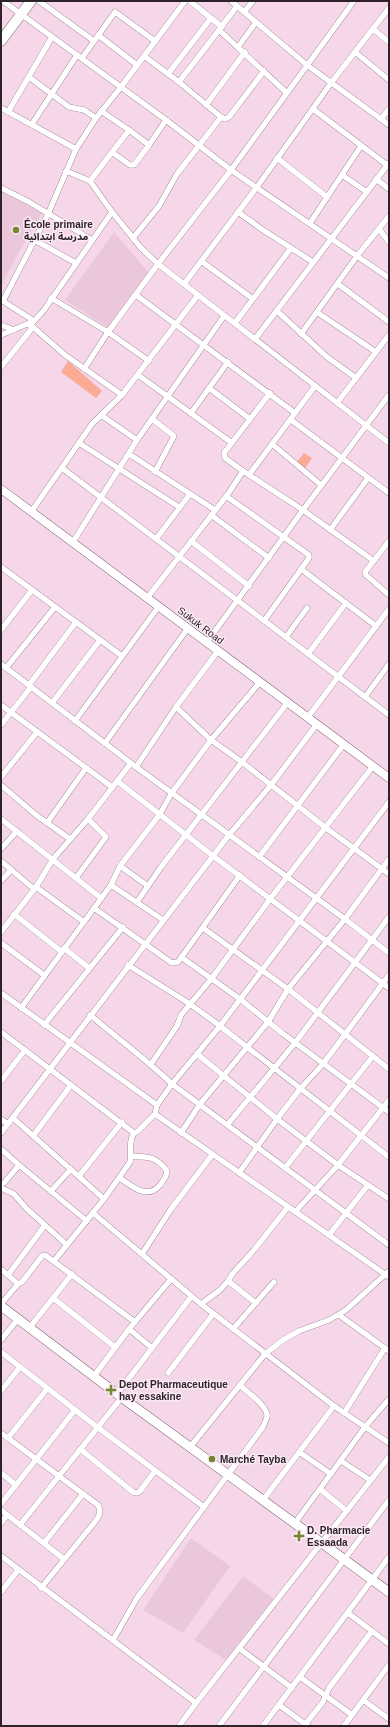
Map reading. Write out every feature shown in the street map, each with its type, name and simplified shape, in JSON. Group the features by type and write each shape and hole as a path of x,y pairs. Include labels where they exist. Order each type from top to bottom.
{"highway":[{"path":"1,41 31,1"}],"main road":[{"path":"1,1305 119,1395 389,1592"}],"street":[{"path":"3,1 166,120 231,170 389,278"},
{"path":"39,1 94,41"},
{"path":"122,395 65,355 31,324 2,301 36,241 76,149 101,111 138,65 154,41 185,1"},
{"path":"190,1 211,18 238,47 287,93"},
{"path":"231,1 307,65 389,125"},
{"path":"244,12 253,1"},
{"path":"84,368 108,332 158,264 231,170 354,1"},
{"path":"179,82 221,29 237,6"},
{"path":"184,284 257,187 331,83 389,8"},
{"path":"32,124 51,95 115,12 154,41"},
{"path":"168,74 211,18"},
{"path":"238,47 256,22"},
{"path":"373,29 389,42"},
{"path":"98,35 138,65"},
{"path":"8,112 52,37"},
{"path":"206,105 245,52"},
{"path":"355,52 389,80"},
{"path":"144,56 225,119 229,117 264,71"},
{"path":"29,77 69,107 84,110 96,118"},
{"path":"1,108 76,149"},
{"path":"255,339 388,164 313,109"},
{"path":"381,119 389,109"},
{"path":"101,111 149,145"},
{"path":"133,238 168,194 174,178 221,117"},
{"path":"113,153 130,165 134,165 166,120"},
{"path":"90,180 113,153 129,130"},
{"path":"310,223 362,146"},
{"path":"277,158 327,197"},
{"path":"66,171 90,180 112,212 133,238 158,264 389,443"},
{"path":"342,175 367,192"},
{"path":"376,179 389,189"},
{"path":"1,188 92,240"},
{"path":"1,367 31,324 44,310 112,212"},
{"path":"238,212 313,262"},
{"path":"301,334 318,313 357,256 389,216"},
{"path":"379,229 389,242"},
{"path":"36,241 76,263"},
{"path":"234,323 291,248"},
{"path":"201,261 253,299"},
{"path":"338,284 389,322"},
{"path":"136,295 295,412"},
{"path":"31,512 79,443 101,415 122,395 198,295"},
{"path":"51,298 108,332 149,361"},
{"path":"277,311 327,357 356,378"},
{"path":"318,313 376,352"},
{"path":"73,542 137,440 224,316"},
{"path":"1,335 31,324"},
{"path":"1,325 14,330"},
{"path":"337,403 389,335"},
{"path":"191,413 228,362"},
{"path":"138,375 232,443"},
{"path":"249,475 315,386"},
{"path":"209,388 250,419"},
{"path":"270,394 224,453 224,456 243,471 303,510 374,561"},
{"path":"207,642 321,485 389,395"},
{"path":"101,415 137,440"},
{"path":"152,419 174,436 155,472"},
{"path":"290,420 389,493"},
{"path":"79,443 179,507"},
{"path":"272,444 321,485"},
{"path":"129,454 190,494 268,558"},
{"path":"62,468 102,496 179,557 389,715"},
{"path":"147,598 226,496 243,471"},
{"path":"330,530 368,478"},
{"name":"Sukuk Road","path":"1,489 389,778"},
{"path":"156,539 190,494"},
{"path":"226,496 309,555 309,558 264,621"},
{"path":"191,541 249,586"},
{"path":"389,542 365,570 365,573 389,595"},
{"path":"1,567 122,656"},
{"path":"301,569 376,626"},
{"path":"1,630 32,590"},
{"path":"308,654 346,604"},
{"path":"75,721 159,606"},
{"path":"6,668 55,607"},
{"path":"286,637 307,608"},
{"path":"308,717 388,611"},
{"path":"1,725 76,622"},
{"path":"104,743 188,628"},
{"path":"52,703 100,640"},
{"path":"136,767 176,707 218,651"},
{"path":"1,664 171,794 345,919 389,953"},
{"path":"365,697 389,664"},
{"path":"21,1008 111,885 120,866 160,814 171,794 211,740 260,682"},
{"path":"136,902 288,702"},
{"path":"1,705 112,787"},
{"path":"176,707 211,740 389,874"},
{"path":"1,1133 128,965 317,724"},
{"path":"1,777 37,732"},
{"path":"259,857 344,744"},
{"path":"1,932 35,888 53,859 88,819 131,763"},
{"path":"151,1064 177,1026 181,1015 212,978 270,898 373,766"},
{"path":"47,823 86,768"},
{"path":"117,781 326,942 389,988"},
{"path":"1,785 47,823 70,838"},
{"path":"54,1261 93,1214 130,1162 132,1156 130,1140 134,1133 137,1132 155,1114 157,1105 172,1084 220,1026 389,802"},
{"path":"1,819 101,898"},
{"path":"76,878 106,837 88,819"},
{"path":"1,849 16,831"},
{"path":"181,1133 200,1104 223,1075 248,1048 268,1022 288,989 345,919 389,859"},
{"path":"1,861 35,888 84,922"},
{"path":"120,866 148,886"},
{"path":"1,881 11,870"},
{"path":"94,908 146,943 172,963 178,962 240,875"},
{"path":"111,885 163,920"},
{"path":"14,914 90,968"},
{"path":"228,1124 295,1043 389,917"},
{"path":"44,1025 122,927"},
{"path":"203,928 288,989 389,1069"},
{"path":"1,943 44,975"},
{"path":"181,957 212,978 295,1043 389,1112"},
{"path":"128,965 190,1004 220,1026 389,1157"},
{"path":"238,1173 277,1119 300,1089 323,1064 389,975"},
{"path":"1,993 157,1105"},
{"path":"90,1015 151,1064 172,1084 228,1124 314,1191 389,1244"},
{"path":"1,1032 122,1122 134,1133"},
{"path":"1,1081 25,1050"},
{"path":"197,1054 306,1141 338,1165 389,1199"},
{"path":"285,1168 373,1056"},
{"path":"33,1136 72,1085"},
{"path":"295,1212 338,1165 389,1100"},
{"path":"155,1114 329,1236 388,1274 339,1315 299,1331 283,1340 265,1354 190,1447"},
{"path":"12,1118 104,1199"},
{"path":"1,1119 8,1124"},
{"path":"79,1176 122,1122"},
{"path":"1,1149 87,1221"},
{"path":"142,1254 171,1209 212,1155"},
{"path":"120,1178 141,1192 147,1193 159,1186 167,1175 165,1168 150,1157 132,1156"},
{"path":"19,1165 2,1184 67,1245"},
{"path":"51,1191 71,1169"},
{"path":"329,1236 368,1185"},
{"path":"201,1304 220,1290 288,1207"},
{"path":"93,1214 191,1297 334,1406 389,1443"},
{"path":"8,1274 45,1225"},
{"path":"1,1305 18,1284 22,1282 42,1256 45,1255 135,1322"},
{"path":"1,1269 18,1284"},
{"path":"30,1327 72,1274"},
{"path":"94,1376 129,1329 171,1279"},
{"path":"228,1281 256,1303"},
{"path":"233,1329 274,1282"},
{"path":"20,1525 97,1427 152,1348 191,1297"},
{"path":"53,1298 115,1347"},
{"path":"168,1373 214,1314"},
{"path":"339,1315 387,1350 344,1413"},
{"path":"1,1340 18,1319"},
{"path":"129,1329 152,1348"},
{"path":"1,1352 47,1389 204,1507"},
{"path":"1,1391 20,1367"},
{"path":"113,1640 137,1598 263,1427 267,1418 267,1412 263,1406 240,1385"},
{"path":"8,1438 47,1389"},
{"path":"295,1523 321,1490 365,1427 389,1398"},
{"path":"263,1500 334,1406"},
{"path":"1,1504 75,1410"},
{"path":"1,1432 98,1505 101,1510 100,1514 41,1588"},
{"path":"80,1449 133,1492 137,1493 140,1491 155,1471"},
{"path":"299,1452 331,1474"},
{"path":"179,1726 238,1648 389,1457"},
{"path":"341,1461 370,1480"},
{"path":"1,1473 16,1485"},
{"path":"321,1490 347,1511"},
{"path":"44,1543 82,1494"},
{"path":"219,1726 389,1500"},
{"path":"1,1510 64,1559"},
{"path":"1,1523 7,1515"},
{"path":"1,1556 41,1588 113,1640 196,1704"},
{"path":"263,1726 389,1557"},
{"path":"1,1592 18,1570"},
{"path":"348,1613 389,1644"},
{"path":"279,1704 306,1725 326,1697 329,1688 372,1631"},
{"path":"238,1648 292,1688"},
{"path":"344,1726 389,1665"},
{"path":"300,1677 352,1715"},
{"path":"363,1700 388,1718"}],"shaded area":[{"name":"École primaire مدرسة ابتدائية","path":"1,191 42,213 1,286"},
{"path":"114,232 149,273 109,328 65,300"},
{"path":"68,361 102,391 96,398 61,372"},
{"path":"304,453 312,458 305,468 297,462"},
{"path":"191,1538 230,1566 183,1633 143,1610"},
{"path":"243,1576 274,1599 226,1660 194,1640"}],"place":[{"name":"École primaire مدرسة ابتدائية","path":"16,230"},
{"name":"Depot Pharmaceutique hay essakine","path":"111,1390"},
{"name":"Marché Tayba","path":"212,1459"},
{"name":"D. Pharmacie Essaada","path":"299,1536"}]}
